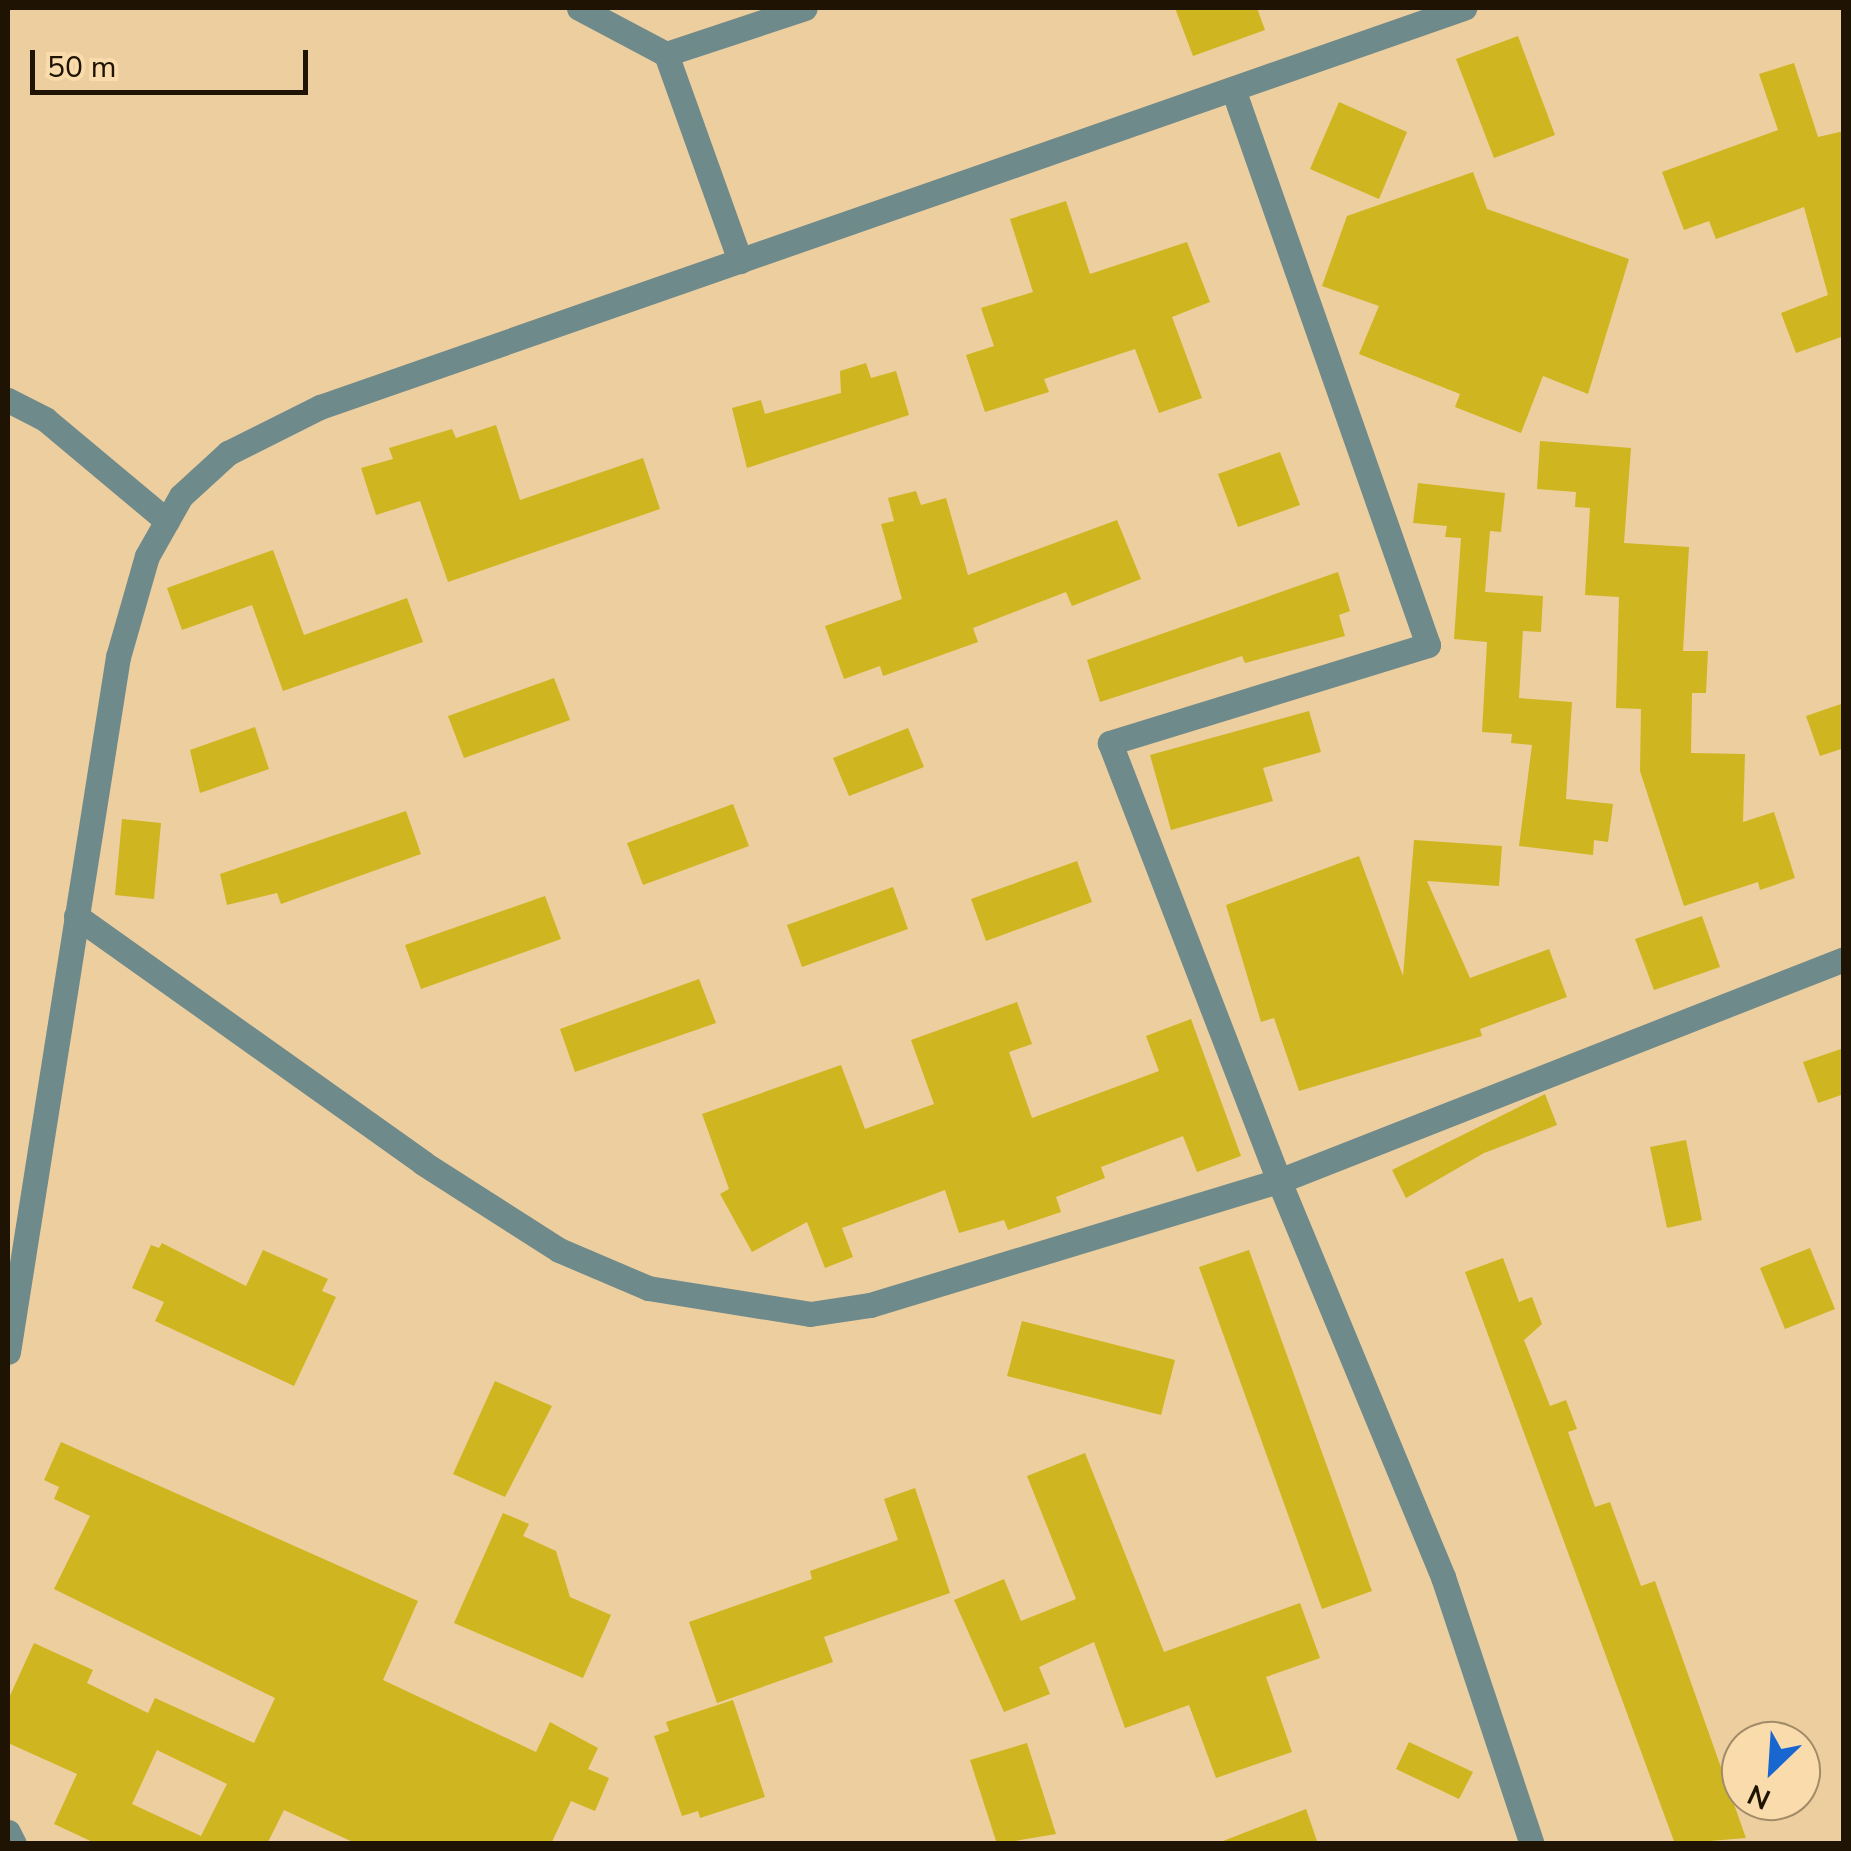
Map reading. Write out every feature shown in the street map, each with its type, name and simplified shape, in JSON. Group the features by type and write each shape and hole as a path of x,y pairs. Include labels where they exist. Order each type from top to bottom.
{"street":[{"path":"579,8 666,54 740,260"},
{"path":"666,54 805,8"},
{"path":"9,1336 118,657 147,556 181,496 228,453 320,408 1464,8"},
{"path":"1233,89 1428,645 1110,743 1279,1181 1443,1577 1532,1844"},
{"path":"8,400 45,419 167,521"},
{"path":"76,916 422,1163 558,1250 648,1288 810,1314 870,1305 1279,1181 1844,959"},
{"path":"8,1832 14,1844"}],"building":[{"path":"1175,8 1257,8 1265,30 1193,56"},
{"path":"1518,36 1555,135 1494,158 1456,59"},
{"path":"1794,63 1818,137 1844,131 1844,336 1796,353 1781,313 1828,295 1804,207 1716,239 1709,221 1684,230 1662,172 1778,130 1759,74"},
{"path":"1339,102 1407,132 1379,199 1310,169"},
{"path":"1473,172 1487,209 1629,259 1588,394 1543,376 1521,433 1455,407 1460,394 1359,354 1379,306 1322,286 1347,216"},
{"path":"1066,201 1090,274 1187,242 1210,302 1172,317 1202,398 1159,413 1135,349 1044,379 1049,392 985,412 966,355 994,346 981,308 1033,292 1010,219"},
{"path":"866,363 871,378 896,371 909,415 747,468 732,408 761,400 765,414 841,393 840,371"},
{"path":"496,425 520,500 643,458 660,509 448,582 420,501 376,515 361,468 393,459 389,448 452,429 456,438"},
{"path":"1540,441 1631,448 1624,543 1689,547 1683,651 1708,651 1706,693 1692,693 1691,753 1745,754 1743,822 1774,812 1795,878 1760,890 1758,882 1684,906 1640,771 1641,709 1616,708 1619,597 1585,595 1590,508 1575,507 1576,492 1537,489"},
{"path":"1280,452 1300,505 1238,527 1218,474"},
{"path":"1418,483 1505,493 1501,532 1490,531 1485,592 1543,596 1541,632 1523,631 1519,698 1572,702 1566,799 1613,804 1608,842 1594,840 1593,855 1519,846 1532,745 1511,743 1512,734 1482,732 1487,642 1454,639 1461,538 1445,537 1447,526 1413,523"},
{"path":"916,491 921,505 946,498 968,575 1117,520 1141,579 1072,606 1066,592 973,628 978,642 883,676 880,666 844,679 825,626 902,599 881,524 894,521 888,498"},
{"path":"273,550 304,635 407,598 423,642 283,691 252,605 182,630 167,588"},
{"path":"1338,572 1350,611 1339,615 1345,636 1245,663 1242,656 1100,702 1087,660"},
{"path":"554,678 570,720 464,758 448,716"},
{"path":"1844,703 1844,748 1820,756 1806,716"},
{"path":"1309,711 1321,752 1263,768 1273,801 1171,830 1150,755"},
{"path":"255,727 269,769 200,793 190,750"},
{"path":"908,728 924,767 849,796 833,758"},
{"path":"733,804 749,846 643,885 627,843"},
{"path":"406,811 421,854 281,904 277,893 227,905 220,874"},
{"path":"122,819 161,823 154,899 115,895"},
{"path":"1414,840 1502,846 1499,886 1427,881 1470,978 1549,949 1567,997 1480,1029 1482,1036 1299,1091 1274,1018 1261,1022 1226,905 1359,856 1403,976"},
{"path":"1077,861 1092,902 986,941 971,899"},
{"path":"893,887 908,929 802,967 787,925"},
{"path":"545,896 561,939 421,989 405,945"},
{"path":"1702,916 1720,967 1654,990 1635,939"},
{"path":"699,979 716,1023 575,1072 560,1029"},
{"path":"1017,1002 1032,1044 1009,1052 1032,1118 1159,1071 1146,1036 1191,1019 1241,1156 1197,1172 1183,1136 1101,1167 1105,1178 1056,1197 1061,1212 1008,1230 1004,1220 959,1233 945,1190 842,1228 853,1257 825,1268 807,1222 752,1252 720,1194 729,1189 702,1114 841,1065 865,1129 934,1104 911,1040"},
{"path":"1844,1048 1844,1094 1818,1103 1803,1062"},
{"path":"1545,1094 1557,1125 1484,1153 1406,1198 1392,1170"},
{"path":"1686,1140 1702,1220 1667,1228 1650,1147"},
{"path":"162,1243 246,1286 263,1250 328,1279 322,1291 336,1297 294,1386 155,1321 164,1302 132,1288 151,1245 159,1248"},
{"path":"1810,1248 1835,1309 1785,1329 1760,1268"},
{"path":"1249,1250 1372,1591 1322,1609 1199,1267"},
{"path":"1503,1258 1519,1302 1532,1297 1542,1324 1524,1340 1550,1406 1566,1400 1577,1429 1568,1432 1595,1507 1610,1502 1641,1586 1655,1581 1721,1767 1721,1821 1740,1821 1746,1838 1675,1844 1465,1272"},
{"path":"1022,1321 1175,1360 1161,1415 1007,1376"},
{"path":"495,1381 552,1406 505,1497 453,1474"},
{"path":"61,1442 418,1601 383,1680 536,1752 550,1722 598,1748 588,1769 609,1778 595,1811 571,1801 551,1844 357,1844 284,1810 267,1844 97,1844 54,1824 77,1774 8,1743 8,1700 34,1643 93,1670 87,1683 148,1713 155,1698 254,1743 275,1698 54,1589 90,1516 54,1499 59,1487 44,1480","holes":["157,1750 227,1784 201,1836 132,1804"]},
{"path":"1085,1453 1164,1652 1300,1603 1320,1658 1266,1677 1292,1752 1216,1778 1189,1705 1125,1728 1094,1642 1039,1667 1050,1694 1004,1712 954,1600 1004,1579 1021,1621 1076,1599 1027,1476"},
{"path":"915,1488 950,1593 824,1637 833,1662 717,1703 689,1622 812,1579 810,1571 898,1540 884,1499"},
{"path":"503,1513 529,1524 523,1536 556,1551 570,1597 611,1615 583,1678 454,1623"},
{"path":"733,1700 765,1797 700,1818 698,1811 682,1816 654,1736 669,1731 666,1722"},
{"path":"1409,1742 1473,1772 1459,1799 1396,1769"},
{"path":"1027,1743 1056,1834 997,1844 970,1760"},
{"path":"1306,1809 1318,1844 1224,1844 1223,1841"}]}
